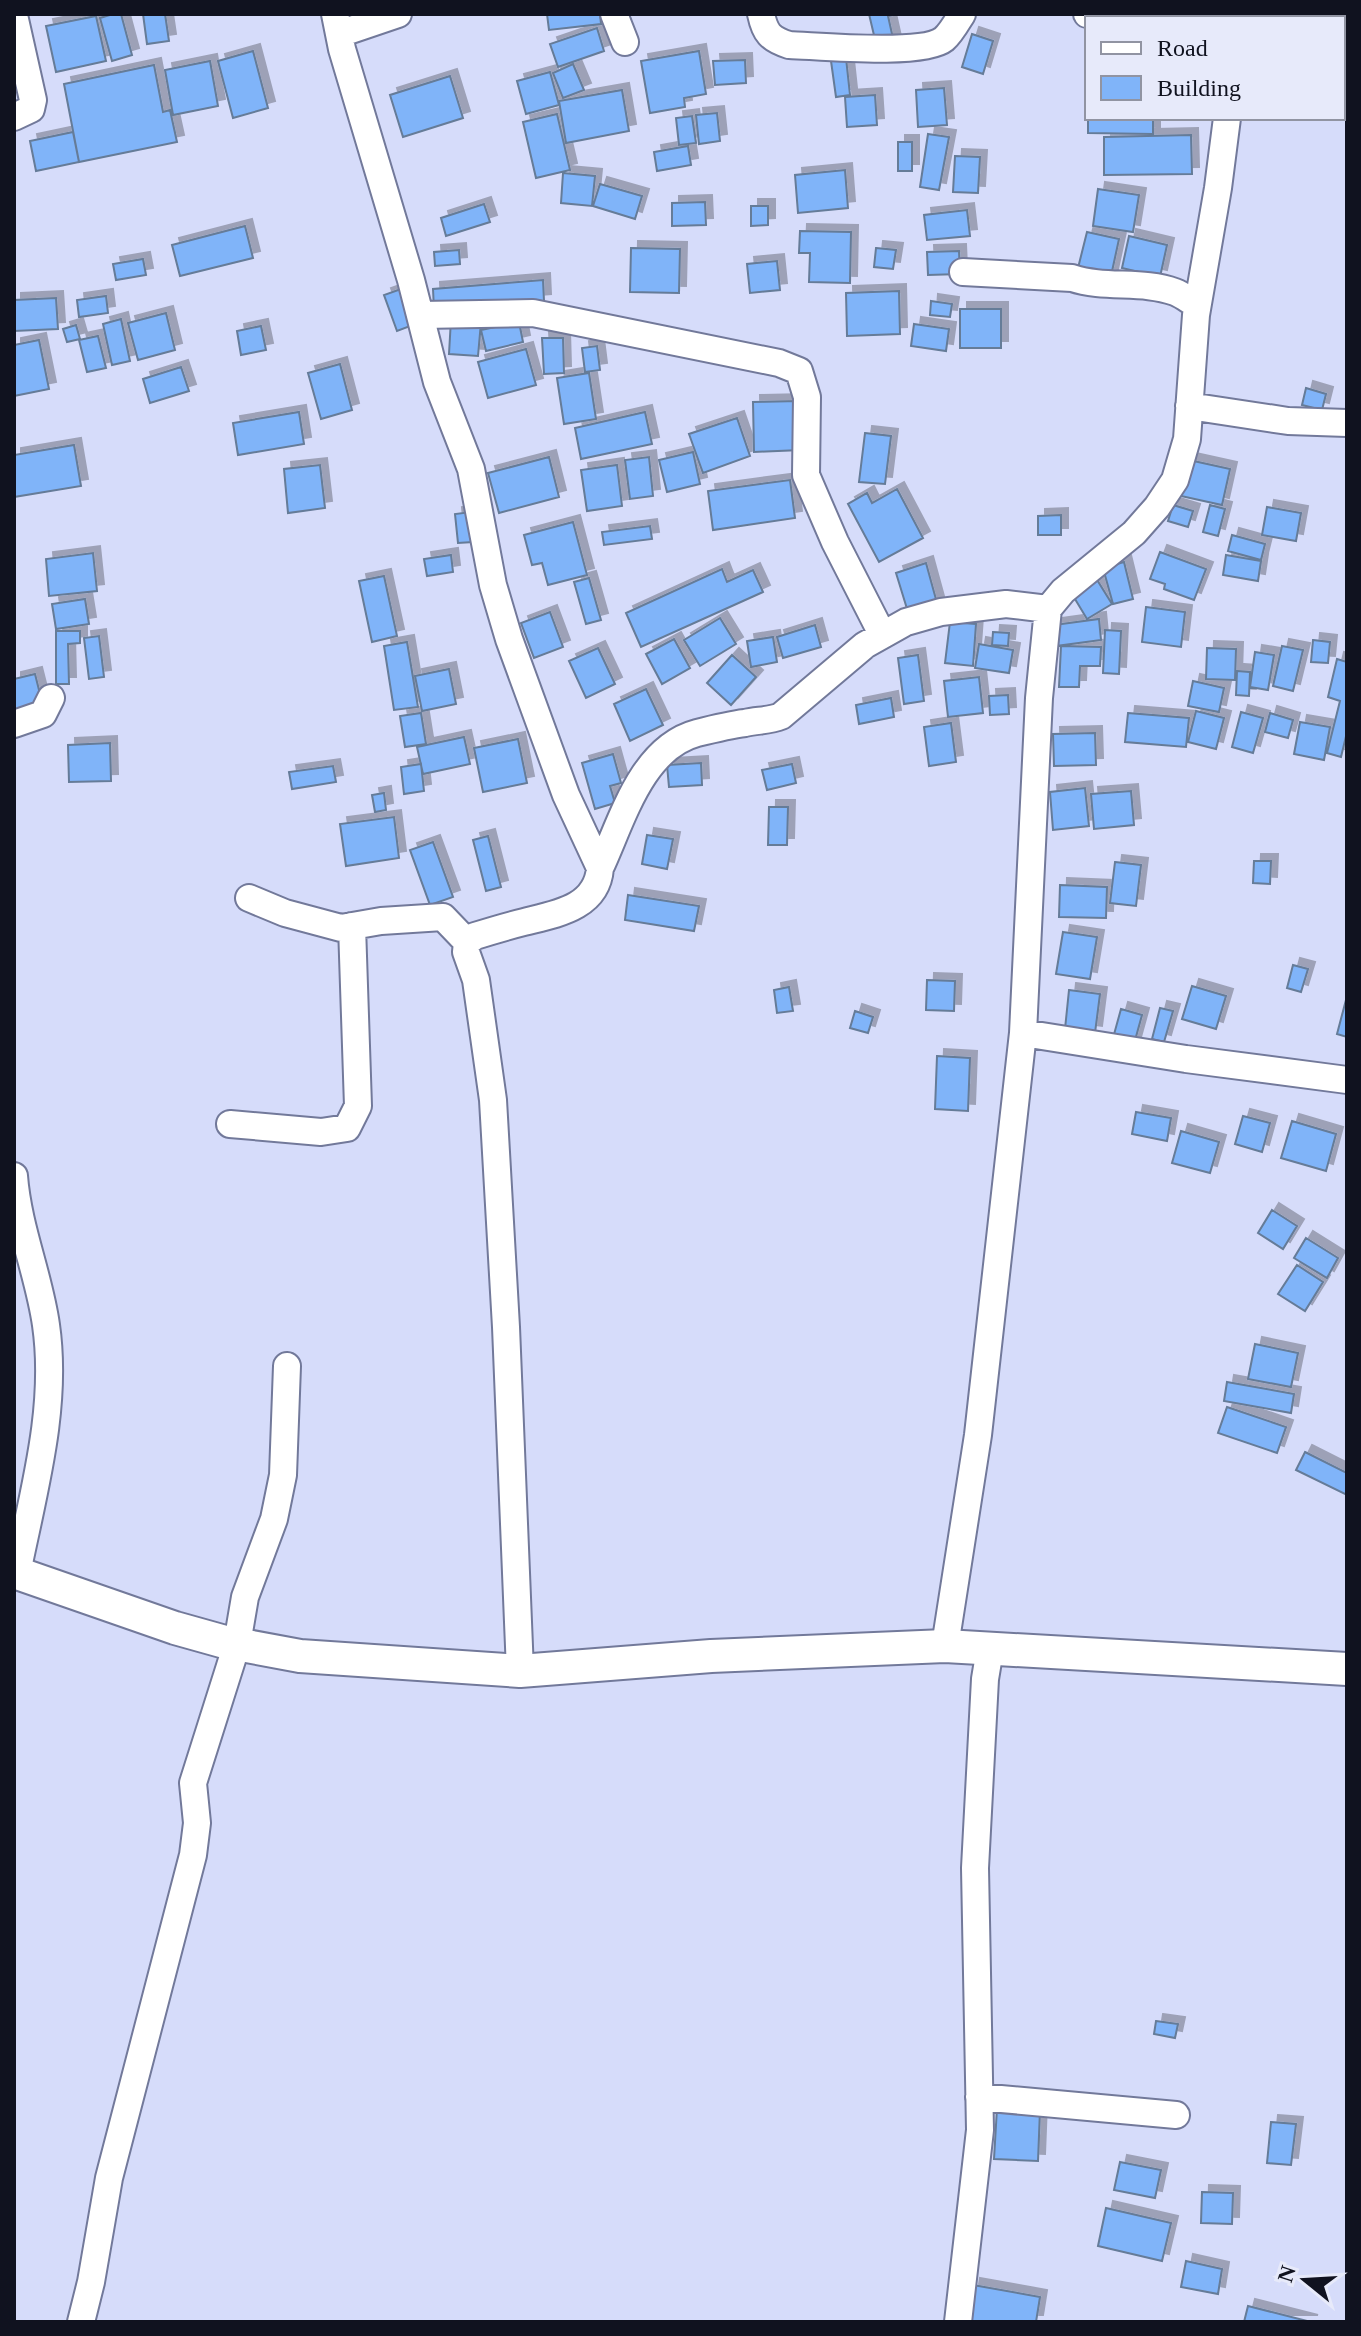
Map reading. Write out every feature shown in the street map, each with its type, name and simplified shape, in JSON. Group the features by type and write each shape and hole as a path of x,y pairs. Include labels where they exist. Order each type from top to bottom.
{"street":[{"path":"398,14 337,24 421,315 437,382 471,469 493,585 509,639 566,795 600,868"},
{"path":"614,14 625,42"},
{"path":"761,14 765,32 774,40 789,45 885,48 928,47 944,39 962,14"},
{"path":"1087,14 1096,14"},
{"path":"14,15 33,100 31,109 14,117"},
{"path":"945,1646 978,1435 1023,1033 1039,698 1048,609 1063,591 1134,533 1175,480 1187,439 1197,305 1227,120"},
{"path":"963,272 1139,285 1174,292 1197,305"},
{"path":"421,315 533,313 779,363 799,371 807,397 806,475 835,542 882,634"},
{"path":"1189,406 1288,421 1347,423"},
{"path":"520,1671 493,1100 476,980 466,952 467,942 475,936 570,910 588,898 640,781 678,739 781,716 865,645 906,622 941,612 1006,604 1048,609"},
{"path":"14,724 43,714 51,698"},
{"path":"249,898 341,928 381,921 443,917 467,942"},
{"path":"230,1124 321,1132 347,1128 358,1106 352,926"},
{"path":"1023,1033 1347,1080"},
{"path":"14,1176 24,1239 46,1325 49,1373 45,1430 16,1573 175,1628 300,1656 520,1671 711,1656 945,1646 1347,1669"},
{"path":"81,2322 109,2178 193,1855 197,1823 193,1783 237,1644 245,1597 274,1519 283,1475 287,1366"},
{"path":"958,2322 980,2130 975,1868 985,1679 990,1649"},
{"path":"979,2097 1176,2115"}],"building":[{"path":"121,14 132,55 112,61 100,18"},
{"path":"143,14 165,14 169,41 147,44"},
{"path":"547,14 600,14 601,24 549,30"},
{"path":"869,14 897,14 888,16 894,43 877,48"},
{"path":"96,16 106,61 56,72 46,26"},
{"path":"597,28 604,51 558,67 550,44"},
{"path":"972,34 993,41 983,74 962,67"},
{"path":"253,51 268,108 233,118 218,61"},
{"path":"699,51 706,94 684,98 685,107 650,113 641,61"},
{"path":"846,58 850,95 836,97 831,61"},
{"path":"745,60 746,83 715,85 713,61"},
{"path":"210,61 218,106 173,115 165,70"},
{"path":"573,64 584,90 563,98 553,73"},
{"path":"154,65 163,112 170,110 177,142 79,162 64,84"},
{"path":"550,72 559,105 526,114 517,81"},
{"path":"450,76 463,118 403,137 390,95"},
{"path":"944,88 947,125 918,127 916,90"},
{"path":"622,90 629,131 566,143 559,101"},
{"path":"875,95 877,125 847,127 845,97"},
{"path":"717,113 720,141 699,144 696,115"},
{"path":"557,114 570,170 536,178 523,122"},
{"path":"692,116 696,143 679,145 676,118"},
{"path":"1088,120 1153,120 1153,134 1088,133"},
{"path":"73,132 79,162 36,171 30,141"},
{"path":"928,134 949,137 939,190 920,187"},
{"path":"1191,135 1192,174 1104,175 1104,137"},
{"path":"898,142 912,142 912,171 898,171"},
{"path":"688,146 691,165 657,171 654,152"},
{"path":"955,156 980,157 978,193 953,192"},
{"path":"845,170 848,208 798,213 795,175"},
{"path":"563,173 595,176 592,206 561,203"},
{"path":"600,184 642,196 635,219 593,206"},
{"path":"1098,189 1139,195 1133,232 1093,226"},
{"path":"705,202 706,225 672,226 672,203"},
{"path":"484,204 490,222 446,236 441,218"},
{"path":"751,206 768,206 768,225 751,226"},
{"path":"967,210 970,236 927,240 924,215"},
{"path":"245,226 253,258 180,276 172,245"},
{"path":"800,231 851,232 850,283 809,282 810,253 799,253"},
{"path":"1087,232 1119,239 1111,276 1078,268"},
{"path":"1129,236 1167,245 1160,277 1122,268"},
{"path":"631,248 680,249 679,293 630,292"},
{"path":"876,248 896,250 893,269 874,267"},
{"path":"459,250 460,264 435,266 434,252"},
{"path":"959,251 960,274 928,275 927,252"},
{"path":"143,259 146,275 116,280 113,264"},
{"path":"777,261 780,290 750,293 747,264"},
{"path":"543,280 544,301 434,310 433,289"},
{"path":"401,289 413,325 397,331 384,295"},
{"path":"899,291 900,334 847,336 846,293"},
{"path":"106,296 108,313 79,317 77,300"},
{"path":"56,298 58,329 14,331 14,300"},
{"path":"931,301 952,304 950,317 930,315"},
{"path":"960,309 1001,309 1001,348 960,348"},
{"path":"166,313 175,350 138,360 128,323"},
{"path":"121,319 130,361 112,365 103,324"},
{"path":"451,319 481,322 478,356 449,354"},
{"path":"519,322 523,342 486,351 481,330"},
{"path":"914,324 949,329 946,351 911,346"},
{"path":"76,325 80,339 67,342 63,329"},
{"path":"261,326 266,350 241,355 237,331"},
{"path":"98,336 106,368 87,372 79,340"},
{"path":"542,338 563,338 564,373 544,374"},
{"path":"39,340 49,389 14,396 14,345"},
{"path":"597,346 600,370 585,372 582,348"},
{"path":"526,349 536,385 488,398 478,362"},
{"path":"340,364 352,410 321,419 308,373"},
{"path":"181,367 189,391 150,403 143,379"},
{"path":"589,373 596,419 564,424 557,378"},
{"path":"1306,388 1326,394 1322,410 1302,405"},
{"path":"799,401 801,450 754,452 753,402"},
{"path":"299,412 304,444 238,455 233,423"},
{"path":"645,412 652,444 581,459 575,428"},
{"path":"737,418 750,456 703,473 689,434"},
{"path":"865,433 891,436 885,484 859,482"},
{"path":"74,445 81,486 14,497 14,455"},
{"path":"693,452 700,484 667,492 659,460"},
{"path":"549,457 559,497 499,513 488,473"},
{"path":"649,457 653,496 630,499 625,460"},
{"path":"1189,460 1230,469 1222,505 1181,496"},
{"path":"320,465 325,508 288,513 284,469"},
{"path":"617,465 622,506 587,511 581,470"},
{"path":"790,480 795,518 713,530 708,491"},
{"path":"897,489 923,538 879,562 848,504 867,493 872,503"},
{"path":"1173,505 1193,511 1188,527 1168,521"},
{"path":"1210,505 1225,509 1218,536 1203,532"},
{"path":"1267,507 1301,513 1296,541 1262,535"},
{"path":"471,512 473,542 458,543 455,514"},
{"path":"1061,515 1061,535 1038,535 1038,516"},
{"path":"573,522 587,575 548,585 542,563 532,565 524,535"},
{"path":"650,526 652,539 604,545 602,532"},
{"path":"1232,535 1265,544 1261,560 1228,551"},
{"path":"1160,552 1206,569 1194,600 1164,589 1165,584 1150,579"},
{"path":"93,553 97,591 49,596 46,559"},
{"path":"451,555 453,572 427,576 424,559"},
{"path":"1226,555 1261,561 1258,581 1223,575"},
{"path":"1124,562 1133,599 1113,604 1103,568"},
{"path":"926,563 937,603 908,612 896,573"},
{"path":"722,569 727,582 753,570 763,592 641,647 626,613"},
{"path":"1094,575 1112,604 1087,619 1069,589"},
{"path":"384,576 397,636 372,642 359,581"},
{"path":"589,578 601,620 586,624 574,582"},
{"path":"85,599 89,624 56,629 52,604"},
{"path":"1146,607 1185,612 1181,647 1142,642"},
{"path":"550,612 563,647 534,658 521,623"},
{"path":"720,618 736,644 700,666 684,640"},
{"path":"1099,619 1101,640 1056,646 1054,625"},
{"path":"950,622 976,624 973,666 945,663"},
{"path":"815,625 821,647 783,658 777,637"},
{"path":"1105,630 1121,631 1119,674 1103,673"},
{"path":"56,631 80,631 80,643 68,644 69,684 56,684"},
{"path":"993,632 1009,633 1008,646 992,645"},
{"path":"99,636 104,677 89,679 84,638"},
{"path":"773,637 777,662 751,667 747,641"},
{"path":"674,639 690,668 662,684 646,654"},
{"path":"1313,640 1330,642 1328,663 1311,662"},
{"path":"407,642 418,707 394,710 384,646"},
{"path":"979,644 1013,650 1009,673 975,668"},
{"path":"1061,646 1101,647 1100,666 1080,666 1079,687 1059,687"},
{"path":"1282,646 1303,650 1293,691 1273,686"},
{"path":"598,648 615,684 586,698 569,661"},
{"path":"1207,648 1236,649 1235,680 1206,679"},
{"path":"1255,652 1274,655 1268,690 1250,687"},
{"path":"732,655 756,677 731,705 707,683"},
{"path":"918,655 924,701 904,704 898,658"},
{"path":"1337,659 1347,662 1347,732 1341,757 1327,753 1340,701 1328,697"},
{"path":"449,669 456,704 422,711 415,676"},
{"path":"1237,671 1250,672 1249,696 1236,695"},
{"path":"35,674 43,706 14,714 14,679"},
{"path":"979,677 983,713 948,717 944,681"},
{"path":"1193,681 1224,688 1219,712 1188,706"},
{"path":"646,689 663,725 630,741 614,704"},
{"path":"1008,695 1009,714 990,715 989,696"},
{"path":"891,698 894,717 859,724 856,705"},
{"path":"1196,711 1224,718 1216,749 1188,742"},
{"path":"1241,712 1263,718 1253,753 1232,747"},
{"path":"421,713 426,744 405,747 400,716"},
{"path":"1128,713 1189,718 1186,747 1125,742"},
{"path":"1270,713 1293,720 1288,738 1265,732"},
{"path":"1300,722 1330,727 1324,760 1294,754"},
{"path":"951,723 956,762 929,766 924,727"},
{"path":"1095,733 1096,765 1054,766 1053,734"},
{"path":"464,737 470,764 423,774 417,747"},
{"path":"518,739 527,783 483,792 474,748"},
{"path":"110,743 111,781 69,782 68,745"},
{"path":"613,754 621,783 610,786 615,803 595,809 582,763"},
{"path":"701,763 702,785 669,787 667,765"},
{"path":"421,764 424,791 404,794 401,767"},
{"path":"792,764 796,783 767,790 762,770"},
{"path":"333,766 336,782 292,789 289,772"},
{"path":"1085,788 1089,826 1053,830 1050,792"},
{"path":"1131,791 1134,825 1094,829 1091,794"},
{"path":"384,793 386,810 375,812 372,795"},
{"path":"769,807 788,807 787,845 768,845"},
{"path":"394,817 399,858 346,866 340,824"},
{"path":"647,835 673,839 667,869 642,864"},
{"path":"488,836 501,887 486,891 473,840"},
{"path":"433,842 453,897 430,905 410,850"},
{"path":"1254,861 1271,861 1270,884 1253,883"},
{"path":"1115,862 1141,865 1136,906 1110,903"},
{"path":"1060,885 1107,887 1106,918 1059,917"},
{"path":"628,895 699,906 694,931 625,920"},
{"path":"1063,932 1097,937 1090,979 1056,974"},
{"path":"1293,965 1308,969 1301,992 1287,988"},
{"path":"927,980 955,981 954,1011 926,1010"},
{"path":"1192,986 1226,996 1216,1029 1182,1019"},
{"path":"789,987 793,1011 777,1013 774,990"},
{"path":"1069,990 1100,994 1095,1033 1065,1029"},
{"path":"1347,996 1347,1037 1337,1034"},
{"path":"1160,1008 1173,1011 1164,1042 1152,1039"},
{"path":"1121,1009 1142,1015 1134,1044 1113,1038"},
{"path":"855,1011 873,1017 868,1033 850,1028"},
{"path":"937,1056 970,1058 968,1111 935,1109"},
{"path":"1136,1112 1171,1118 1167,1141 1132,1134"},
{"path":"1243,1116 1270,1123 1262,1152 1235,1144"},
{"path":"1292,1121 1336,1134 1326,1171 1281,1158"},
{"path":"1181,1131 1219,1142 1210,1173 1172,1163"},
{"path":"1272,1210 1297,1226 1283,1249 1258,1233"},
{"path":"1306,1238 1338,1258 1327,1278 1294,1258"},
{"path":"1297,1265 1323,1282 1305,1311 1278,1294"},
{"path":"1255,1344 1298,1353 1291,1387 1248,1379"},
{"path":"1227,1382 1294,1394 1291,1413 1224,1401"},
{"path":"1227,1407 1286,1427 1277,1453 1218,1433"},
{"path":"1305,1452 1347,1473 1347,1495 1296,1470"},
{"path":"1156,2021 1178,2024 1175,2038 1154,2034"},
{"path":"997,2108 1040,2110 1038,2161 994,2159"},
{"path":"1271,2122 1296,2124 1291,2165 1267,2163"},
{"path":"1120,2162 1161,2170 1155,2198 1114,2190"},
{"path":"1202,2192 1233,2193 1232,2224 1201,2223"},
{"path":"1106,2208 1171,2223 1162,2261 1098,2246"},
{"path":"1186,2261 1222,2269 1218,2294 1181,2287"},
{"path":"973,2285 1040,2297 1036,2322 967,2322"},
{"path":"1248,2306 1311,2322 1244,2322"}]}
